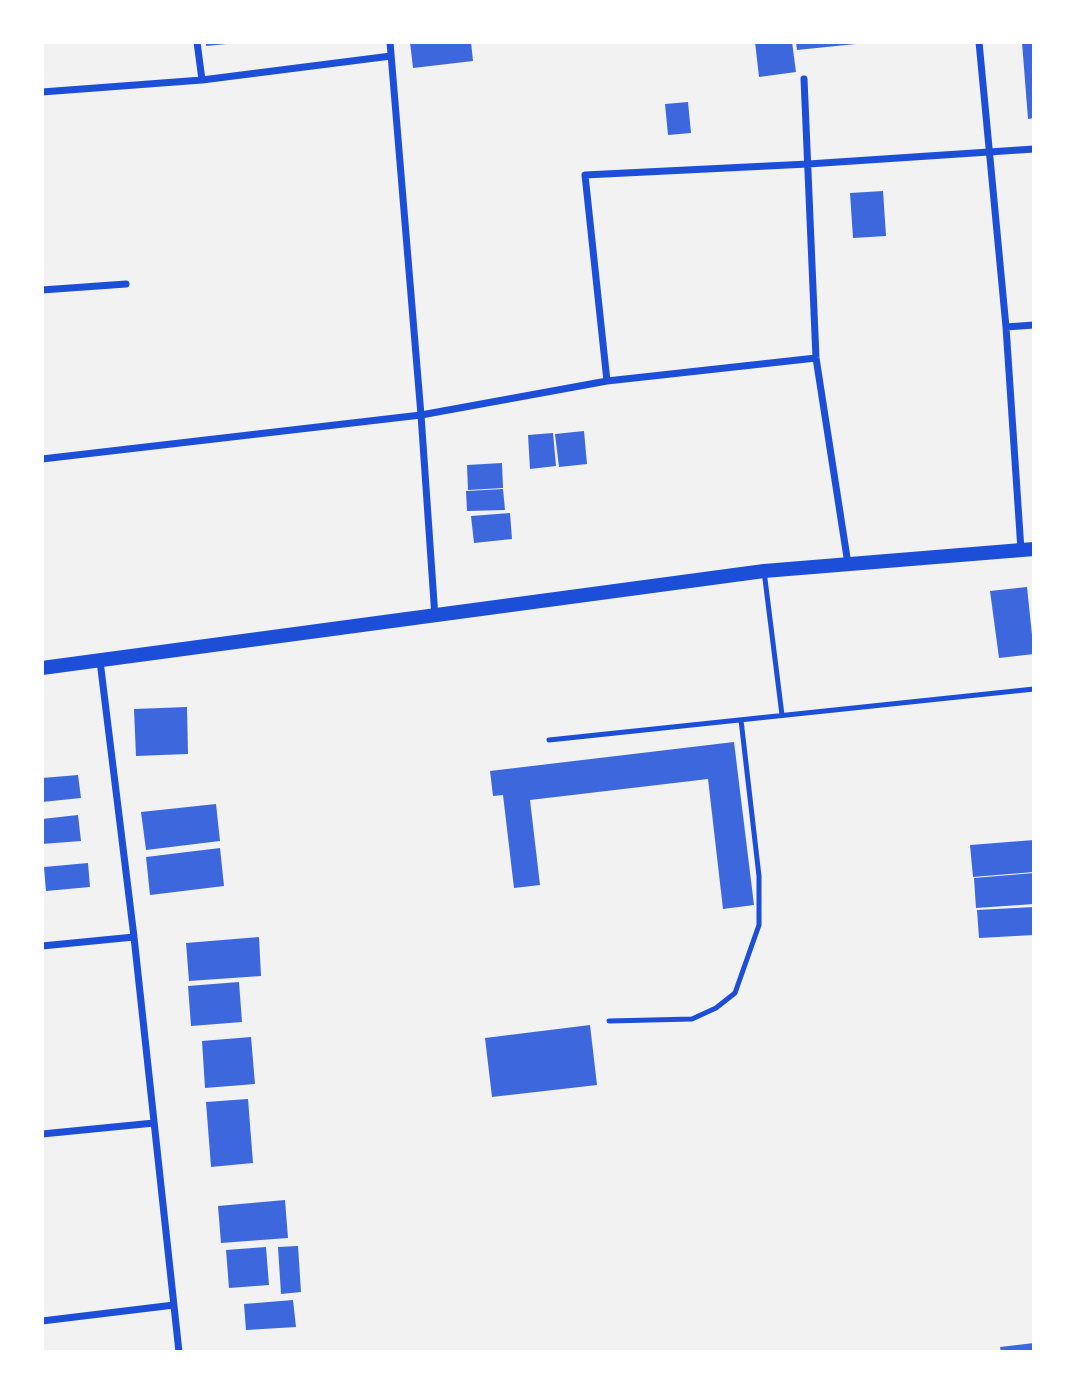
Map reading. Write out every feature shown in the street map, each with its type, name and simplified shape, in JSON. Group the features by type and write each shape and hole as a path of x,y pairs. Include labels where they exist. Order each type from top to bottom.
{"main road":[{"path":"42,668 764,571 1028,550"}],"street":[{"path":"197,42 202,80"},
{"path":"390,42 435,617"},
{"path":"979,42 1028,550"},
{"path":"42,92 202,80 391,56"},
{"path":"804,79 816,358 848,564"},
{"path":"607,381 585,175 1034,149"},
{"path":"42,290 127,284"},
{"path":"1006,327 1034,325"},
{"path":"42,459 421,415 607,381 816,358"},
{"path":"100,660 134,937 179,1352"},
{"path":"42,946 134,937"},
{"path":"42,1134 154,1123"},
{"path":"42,1321 174,1305"}],"lane":[{"path":"764,571 782,715"},
{"path":"549,740 1034,689"},
{"path":"609,1021 692,1018 716,1008 735,993 759,925 759,876 741,720"}],"building":[{"path":"206,42 227,42 227,44 206,46"},
{"path":"410,42 471,42 473,61 413,68"},
{"path":"755,42 792,42 796,72 759,77"},
{"path":"796,42 856,42 856,44 797,50"},
{"path":"1022,42 1034,42 1034,118 1028,119"},
{"path":"688,102 691,133 668,135 665,104"},
{"path":"883,191 886,236 853,238 850,193"},
{"path":"584,431 587,464 559,467 555,434"},
{"path":"553,433 556,466 530,469 528,435"},
{"path":"502,463 503,488 468,490 467,465"},
{"path":"503,489 505,510 467,511 466,491"},
{"path":"510,513 512,539 474,543 471,516"},
{"path":"1027,587 1034,654 999,658 990,591"},
{"path":"187,707 188,754 136,756 134,709"},
{"path":"734,742 754,905 723,909 708,779 530,800 540,885 514,888 503,795 493,796 490,771"},
{"path":"78,775 81,798 42,802 42,778"},
{"path":"216,804 220,841 146,850 141,812"},
{"path":"78,815 81,841 42,844 42,819"},
{"path":"1034,840 1034,872 973,877 970,845"},
{"path":"220,848 224,886 150,895 146,857"},
{"path":"88,863 90,887 46,891 44,867"},
{"path":"1034,873 1034,904 976,908 974,878"},
{"path":"1034,907 1034,935 979,938 977,910"},
{"path":"259,937 261,976 189,981 186,943"},
{"path":"239,982 242,1022 191,1026 188,986"},
{"path":"590,1025 597,1085 492,1097 485,1038"},
{"path":"251,1037 255,1084 205,1088 202,1041"},
{"path":"248,1099 253,1163 211,1167 206,1102"},
{"path":"285,1200 288,1238 221,1243 218,1206"},
{"path":"298,1246 301,1292 281,1294 278,1247"},
{"path":"266,1247 269,1285 229,1288 226,1250"},
{"path":"293,1300 296,1327 246,1330 244,1304"},
{"path":"1034,1343 1034,1352 1001,1352 1000,1347"}]}
